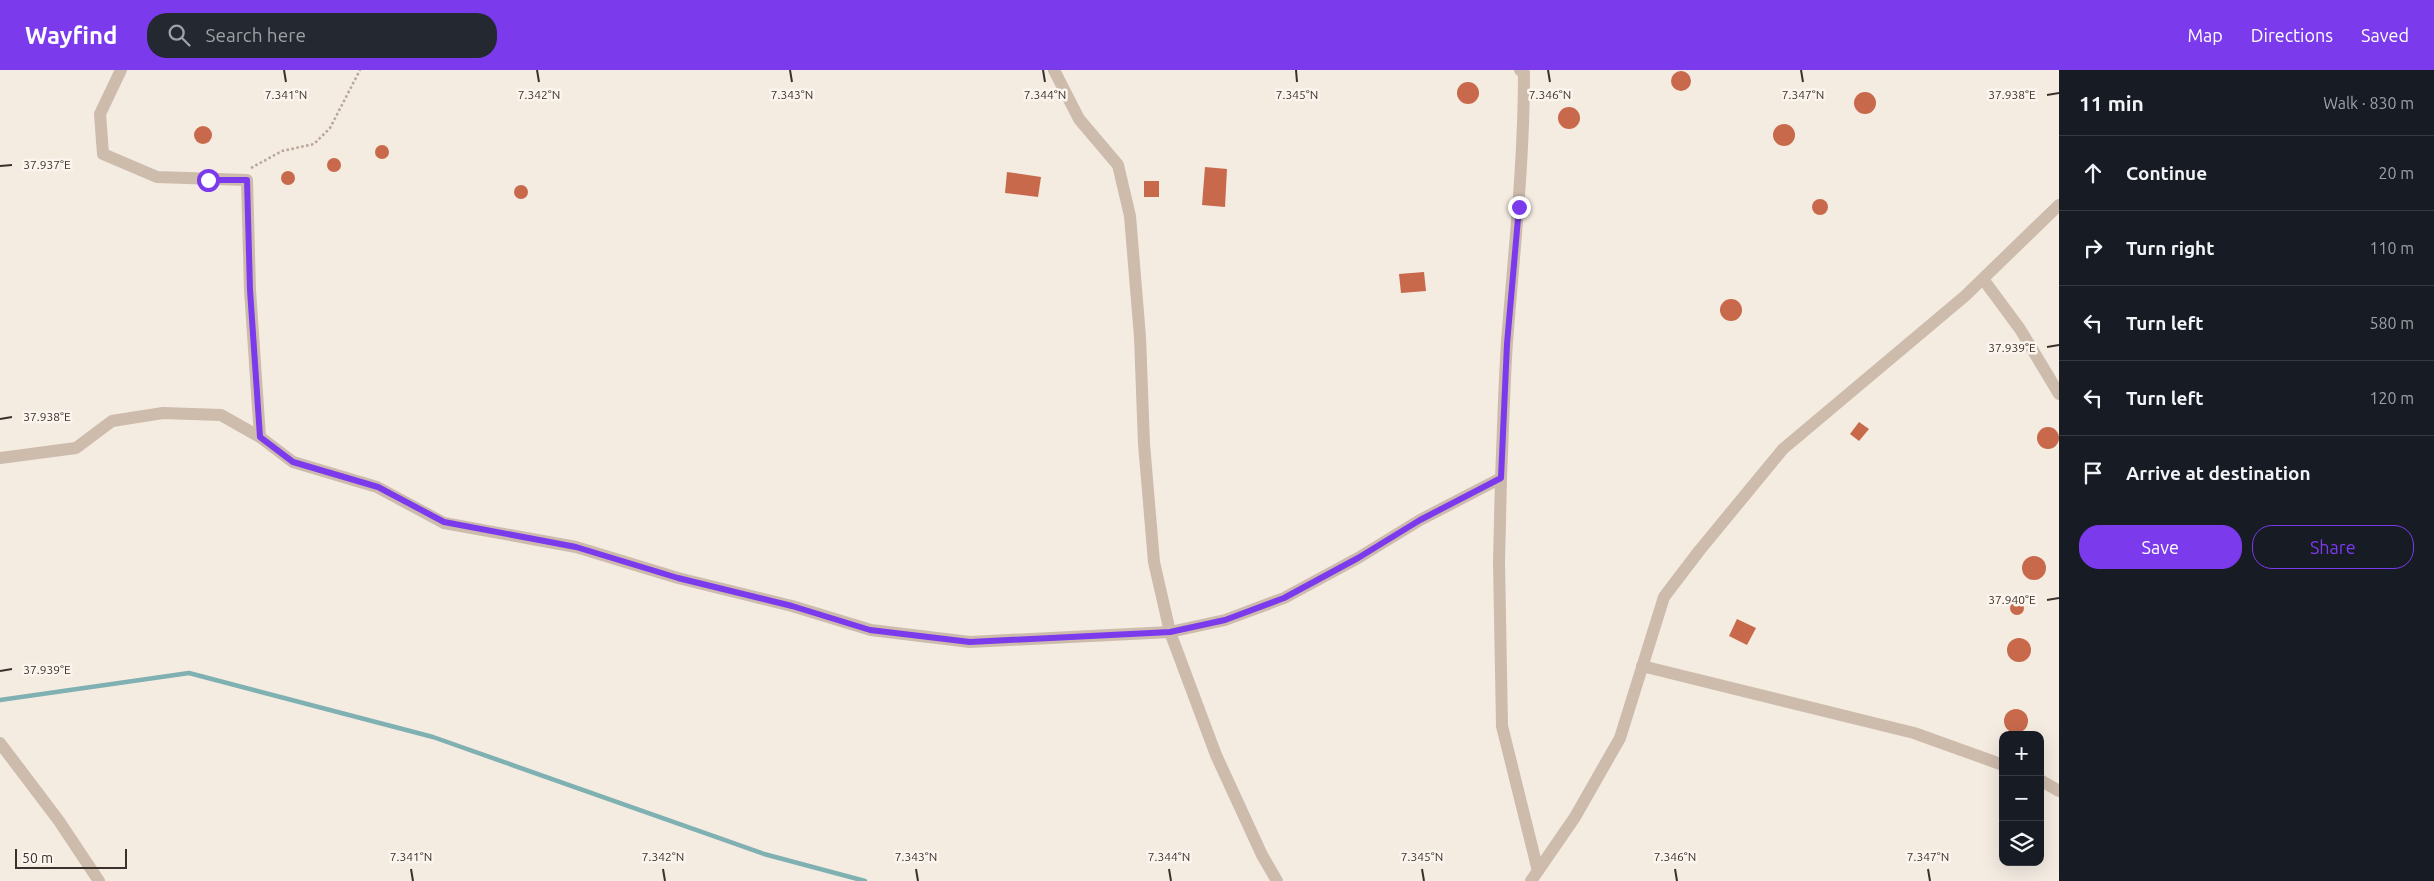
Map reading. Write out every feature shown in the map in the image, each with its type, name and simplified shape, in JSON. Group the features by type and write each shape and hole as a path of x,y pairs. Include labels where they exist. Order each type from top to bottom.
{"street":[{"path":"121,70 100,114 103,154 157,177 247,180 250,290 260,437"},
{"path":"1054,70 1079,118 1118,165 1130,216 1140,336 1144,444 1154,562 1170,632 1216,755 1262,855 1278,881"},
{"path":"1520,70 1524,73 1524,116 1519,207 1507,344 1499,562 1502,726 1534,876"},
{"path":"1534,876 1575,817 1620,738 1664,597 1783,449 1983,279 2059,205"},
{"path":"1983,279 2020,329 2059,394"},
{"path":"0,458 76,448 112,420 163,413 221,415 260,437 293,462 378,487 444,522 576,547 678,578 792,606 870,630 970,642 1170,632 1225,620 1284,598 1358,558 1420,520 1501,478"},
{"path":"1642,666 1914,733 1999,764"},
{"path":"0,743 59,821 99,881"},
{"path":"2044,782 2059,791"}],"path":[{"path":"247,180 250,169 282,151 314,144 330,128 360,70"}],"building":[{"path":"1677,71 1685,71 1691,77 1691,85 1685,91 1677,91 1671,85 1671,77"},
{"path":"1468,82 1478,89 1479,93 1472,103 1468,104 1458,97 1457,93 1464,83"},
{"path":"1865,92 1875,99 1876,103 1869,113 1865,114 1855,107 1854,103 1861,93"},
{"path":"1569,107 1579,114 1580,118 1573,128 1569,129 1559,122 1558,118 1565,108"},
{"path":"1784,124 1794,131 1795,135 1788,145 1784,146 1774,139 1773,135 1780,125"},
{"path":"203,126 209,129 212,135 209,141 203,144 197,141 194,135 197,129"},
{"path":"379,145 385,145 389,152 385,159 379,159 375,155 375,149"},
{"path":"331,158 337,158 341,165 337,172 331,172 327,168 327,162"},
{"path":"1205,167 1227,169 1225,207 1202,205"},
{"path":"285,171 291,171 295,178 291,185 285,185 281,181 281,175"},
{"path":"1007,172 1041,177 1038,197 1005,193"},
{"path":"1144,181 1159,181 1159,197 1144,197"},
{"path":"518,185 524,185 528,192 524,199 518,199 514,195 514,189"},
{"path":"1817,199 1823,199 1828,204 1826,213 1817,215 1812,210 1812,204"},
{"path":"1424,272 1426,291 1401,293 1399,274"},
{"path":"1731,299 1741,306 1742,310 1735,320 1731,321 1721,314 1720,310 1727,300"},
{"path":"1859,422 1869,429 1859,441 1850,434"},
{"path":"2044,427 2052,427 2059,434 2059,442 2052,449 2044,449 2037,442 2037,434"},
{"path":"2034,556 2042,560 2046,568 2042,576 2034,580 2026,576 2022,568 2026,560"},
{"path":"2014,601 2020,601 2024,608 2020,615 2014,615 2010,611 2010,605"},
{"path":"1737,619 1756,628 1747,645 1729,636"},
{"path":"2019,638 2027,642 2031,650 2027,658 2019,662 2011,658 2007,650 2011,642"},
{"path":"2012,710 2020,710 2027,717 2027,725 2021,731 2011,731 2005,725 2005,717"}],"waterway":[{"path":"0,700 189,673 433,737 764,854 865,881"}],"route":[{"path":"208,180 247,180 254,384 260,437 293,462 378,487 444,522 576,547 678,578 792,606 870,630 970,642 1170,632 1225,620 1284,598 1358,558 1420,520 1501,478 1507,344 1519,207"}]}
